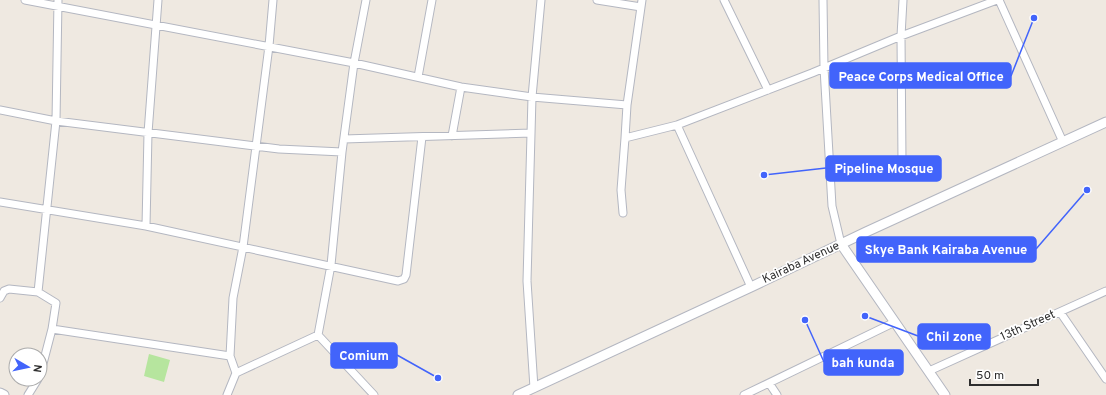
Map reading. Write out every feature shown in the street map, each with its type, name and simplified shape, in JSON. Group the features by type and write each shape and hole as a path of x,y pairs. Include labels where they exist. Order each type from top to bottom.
{"street":[{"path":"25,0 58,3 156,25 354,63 461,87 532,97 627,105"},
{"path":"146,226 148,132 158,0"},
{"path":"227,395 236,373 230,356 233,298 243,246 269,46 273,0"},
{"path":"318,335 331,265 342,152 354,63 366,0"},
{"path":"418,77 432,0"},
{"path":"534,388 527,281 532,97 541,0"},
{"path":"597,0 641,3 627,105 621,185 623,213"},
{"path":"724,0 768,90"},
{"path":"823,0 824,68 832,206 841,244 945,395"},
{"path":"902,162 901,36 903,0"},
{"path":"625,138 677,125 824,68 901,36 998,0 1063,142"},
{"path":"38,292 48,210 56,121 58,3"},
{"path":"452,136 461,87"},
{"path":"0,110 56,121 279,149 342,152"},
{"name":"Kairaba Avenue","path":"518,395 1106,122"},
{"path":"677,125 751,287"},
{"path":"344,139 531,133"},
{"path":"0,202 146,226 331,265 398,281 404,279 406,275 422,137"},
{"path":"0,298 4,291 9,289 38,292 56,303 47,347"},
{"name":"13th Street","path":"929,371 1106,291"},
{"path":"1060,312 1106,379"},
{"path":"744,395 895,322"},
{"path":"52,329 230,356"},
{"path":"236,373 318,335"},
{"path":"318,335 374,395"},
{"path":"769,383 777,395"},
{"path":"0,393 4,395"}],"green space":[{"path":"149,354 170,360 164,382 144,376"}],"place":[{"name":"Peace Corps Medical Office","path":"1034,18"},
{"name":"Pipeline Mosque","path":"764,175"},
{"name":"Skye Bank Kairaba Avenue","path":"1087,190"},
{"name":"Chil zone","path":"865,316"},
{"name":"bah kunda","path":"805,320"},
{"name":"Comium","path":"438,378"}]}
